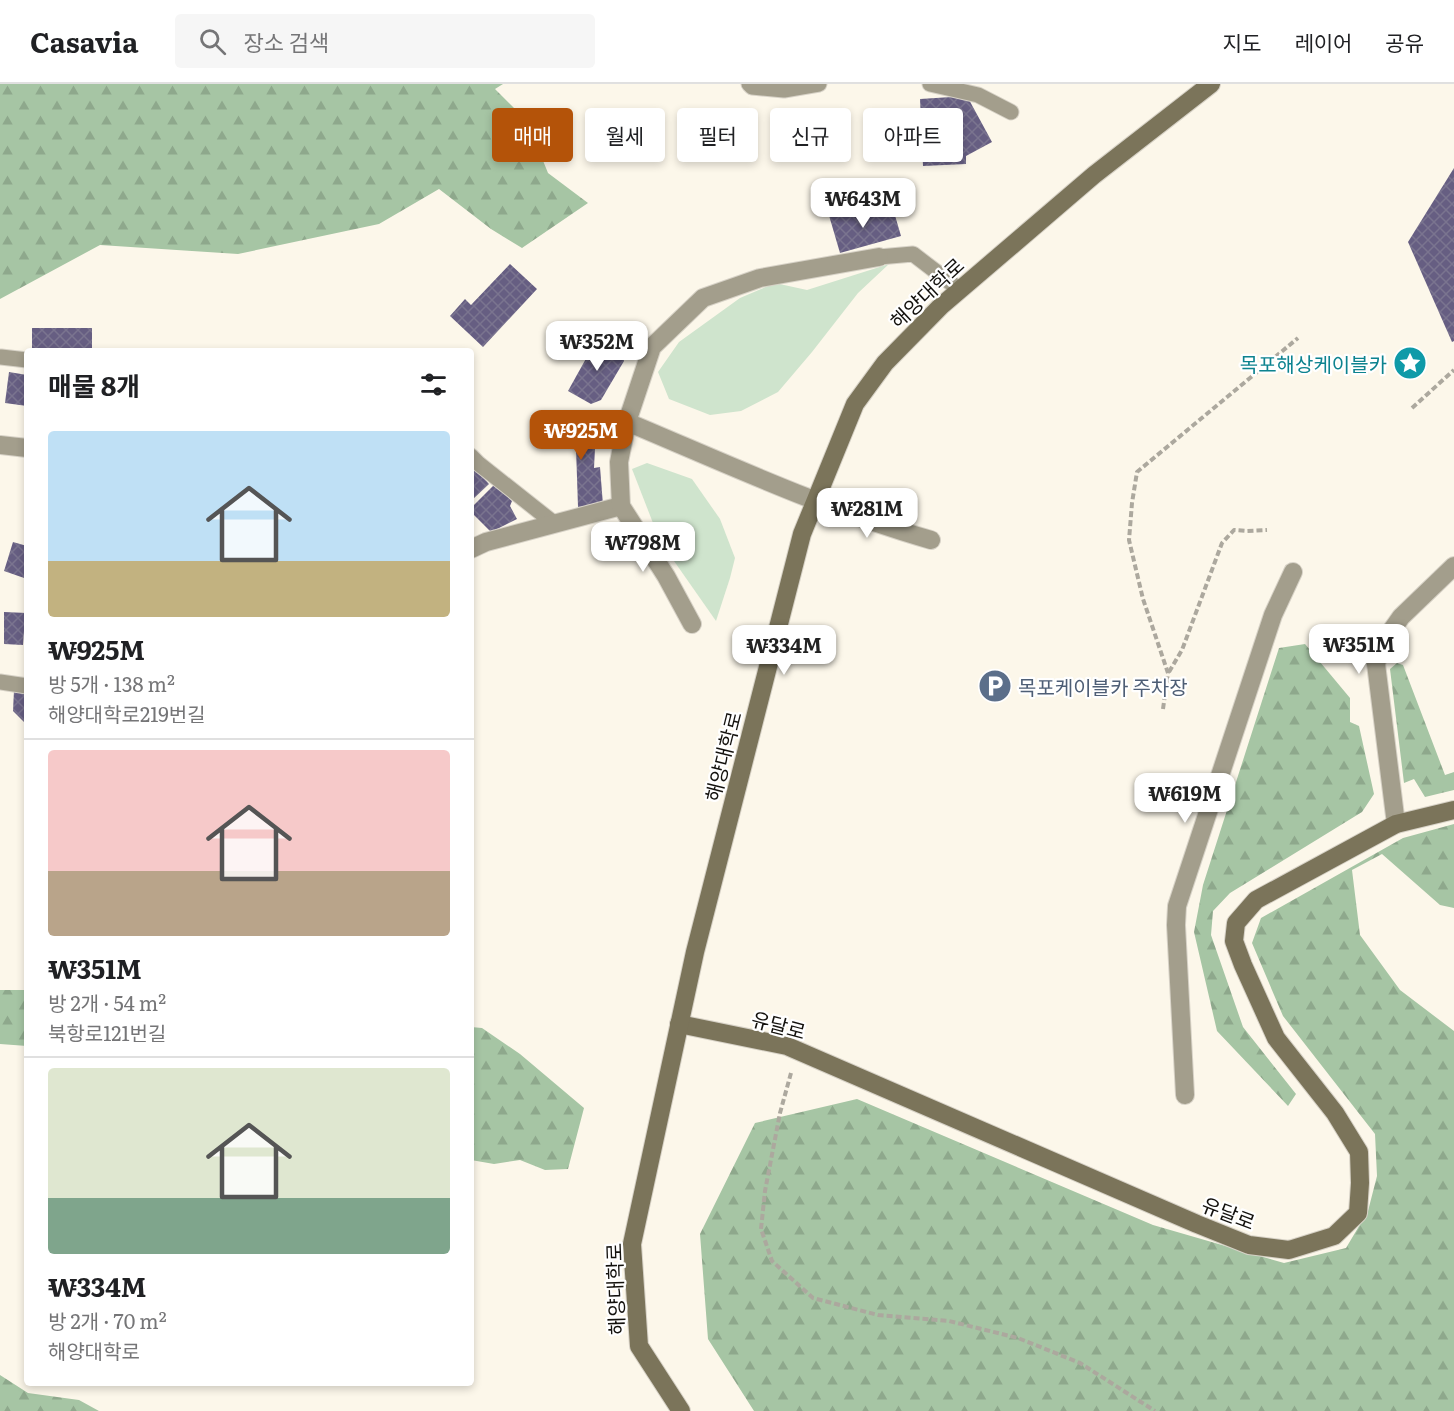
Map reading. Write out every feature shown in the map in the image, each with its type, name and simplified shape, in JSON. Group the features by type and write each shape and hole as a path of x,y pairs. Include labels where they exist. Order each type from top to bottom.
{"street":[{"name":"해양대학로","path":"681,1411 639,1346 632,1244 695,952 799,545 815,501 855,404 885,363 920,326 1094,175 1211,84"},
{"path":"692,624 666,576 621,506 619,462 627,422 652,347 703,298 760,278 879,257"},
{"path":"627,422 815,501 931,540"},
{"path":"0,446 24,448"},
{"path":"474,548 486,542 621,506"},
{"path":"1396,824 1376,664 1382,644 1401,617 1454,566"},
{"path":"1185,1095 1176,925 1178,906 1273,615 1293,572"},
{"name":"유달로","path":"679,1024 798,1050 1197,1224 1249,1245 1289,1250 1334,1236 1358,1213 1359,1152 1335,1113 1276,1038 1234,941 1236,923 1256,900 1396,824 1454,810"}],"lane":[{"path":"749,84 752,87 784,90 819,84"},
{"path":"930,84 978,95 1011,112"},
{"path":"879,257 913,254 960,290"},
{"path":"1,357 24,360"},
{"path":"474,459 555,524"},
{"path":"0,682 24,686"}],"path":[{"path":"1168,673 1143,599 1129,540 1137,472 1298,338"},
{"path":"1412,408 1454,370"},
{"path":"1163,708 1168,673 1182,650 1222,543 1234,530 1267,530"},
{"path":"798,1050 780,1113 765,1191 761,1229 772,1261 813,1298 878,1315 949,1321 1018,1338 1080,1363 1155,1411"}],"green space":[{"path":"0,84 503,84 495,89 514,108 492,108 492,162 544,162 548,173 588,203 522,248 491,229 439,189 379,224 238,254 100,245 0,299"},
{"path":"889,264 858,293 778,392 741,411 710,415 669,399 658,372 679,342 740,298 775,283 807,290"},
{"path":"647,463 692,479 720,519 735,558 716,621 660,541 632,469"},
{"path":"1305,644 1350,698 1350,722 1359,726 1374,794 1362,812 1230,893 1213,911 1211,935 1243,1027 1296,1094 1288,1106 1217,1031 1194,932 1203,885 1279,648"},
{"path":"1397,663 1403,665 1445,775 1454,772 1454,790 1425,797 1414,779 1404,783 1390,669"},
{"path":"1454,824 1454,908 1440,905 1382,854 1352,870 1360,935 1400,990 1454,1031 1454,1411 754,1411 708,1339 700,1234 755,1123 857,1099 1153,1225 1284,1263 1346,1248 1368,1211 1377,1176 1375,1134 1283,1016 1252,943 1261,918 1403,838"},
{"path":"0,990 24,990 24,1046 0,1044"},
{"path":"474,1027 482,1028 520,1054 584,1108 568,1169 545,1170 520,1160 494,1164 474,1161"},
{"path":"0,1375 28,1393 79,1400 99,1411 0,1411"}],"building":[{"path":"967,96 992,142 966,156 966,164 923,166 923,162 963,162 963,108 920,108 920,99"},
{"path":"1454,168 1454,341 1452,342 1408,242"},
{"path":"828,212 894,212 901,236 840,253"},
{"path":"510,264 537,289 483,347 450,316 465,299 471,305"},
{"path":"32,328 92,328 92,348 32,348"},
{"path":"598,337 622,351 624,361 601,400 591,404 568,391"},
{"path":"9,372 24,374 24,406 5,403"},
{"path":"547,425 596,429 594,468 600,467 603,505 578,507 576,448 544,443"},
{"path":"474,468 489,484 474,498"},
{"path":"495,484 512,501 510,506 517,519 491,532 474,515 474,505"},
{"path":"13,542 24,545 24,578 4,571"},
{"path":"4,612 24,613 23,645 4,644"},
{"path":"14,690 24,691 24,722 13,711"}],"place":[{"name":"목포해상케이블카","path":"1410,363"},
{"name":"목포케이블카 주차장","path":"995,686"}]}
